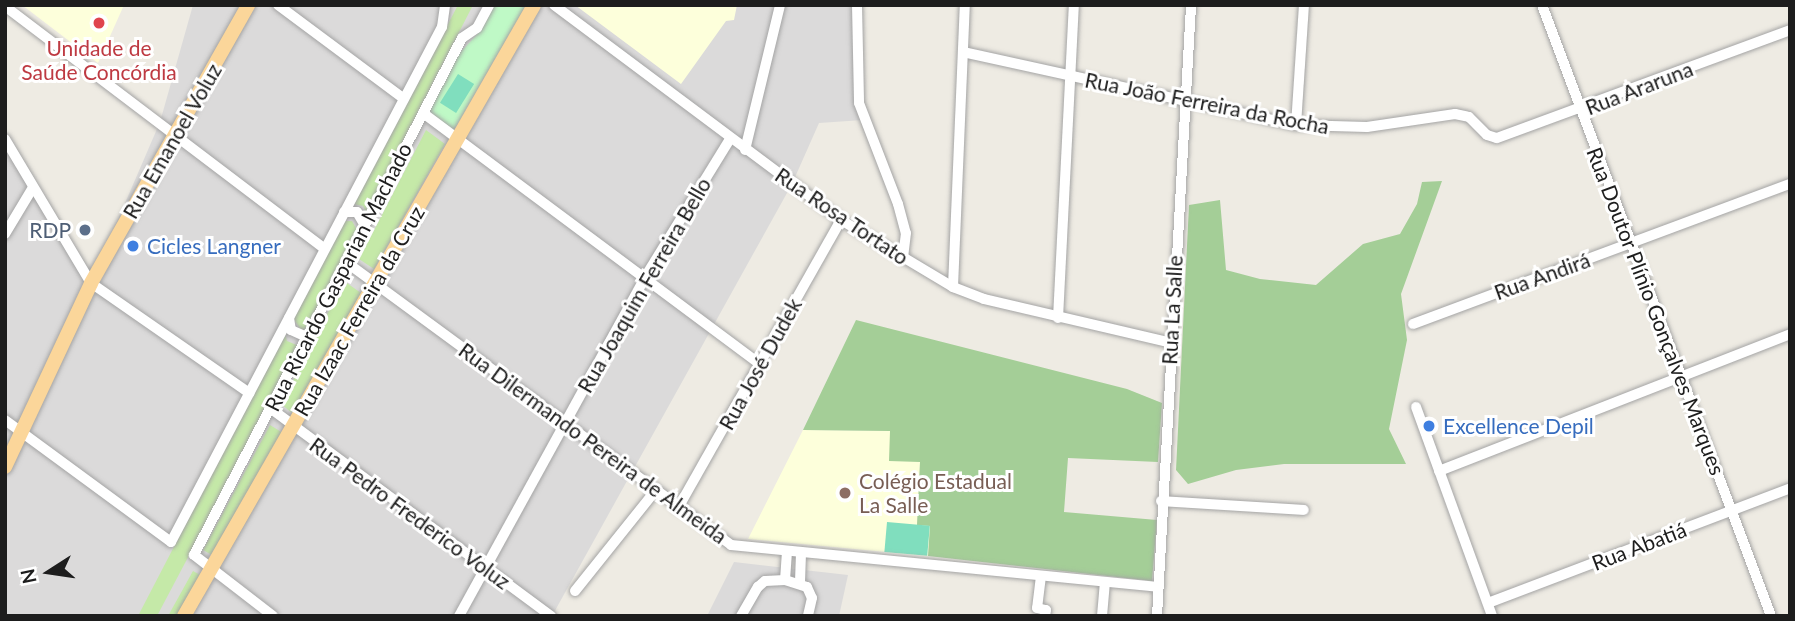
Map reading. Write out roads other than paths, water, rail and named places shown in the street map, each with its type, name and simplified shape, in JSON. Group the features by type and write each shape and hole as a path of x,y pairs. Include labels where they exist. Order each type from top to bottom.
{"main road":[{"name":"Rua Emanoel Voluz","path":"5,467 90,283 178,136 248,5"},
{"name":"Rua Izaac Ferreira da Cruz","path":"184,616 534,5"}],"street":[{"path":"278,5 404,99"},
{"name":"Rua Ricardo Gasparian Machado","path":"22,432 171,541 442,27 445,5"},
{"name":"Rua Ricardo Gasparian Machado","path":"211,569 194,555 462,38 477,27 489,5"},
{"name":"Rua Rosa Tortato","path":"554,5 841,220 953,287 1058,318 1171,343"},
{"path":"745,150 780,5"},
{"path":"857,5 859,103 898,204 906,233 904,259"},
{"path":"953,287 965,5"},
{"path":"1058,318 1074,5"},
{"name":"Rua La Salle","path":"1157,616 1161,501 1191,5"},
{"path":"1296,125 1304,5"},
{"name":"Rua Doutor Plínio Gonçalves Marques","path":"1542,5 1629,244 1771,616"},
{"path":"6,7 325,249"},
{"name":"Rua Araruna","path":"1487,135 1497,138 1582,110 1790,30"},
{"name":"Rua João Ferreira da Rocha","path":"963,52 1296,125 1367,127 1455,114 1469,117 1487,135"},
{"path":"423,113 760,364"},
{"path":"5,139 32,189 90,283 249,393"},
{"name":"Rua Joaquim Ferreira Bello","path":"459,616 645,277 730,139"},
{"name":"Rua Andirá","path":"1413,324 1790,184"},
{"path":"5,234 32,189"},
{"path":"344,212 357,212 365,226"},
{"name":"Rua José Dudek","path":"678,508 841,220"},
{"name":"Rua Dilermando Pereira de Almeida","path":"346,262 732,545 801,554 1158,587"},
{"path":"289,318 291,330 307,337"},
{"path":"1439,471 1790,334"},
{"path":"1416,407 1492,616"},
{"name":"Rua Pedro Frederico Voluz","path":"270,408 551,616"},
{"path":"5,420 22,432"},
{"name":"Rua Abatiá","path":"1488,604 1790,488"},
{"path":"575,591 655,491"},
{"path":"1161,501 1304,510"},
{"path":"785,580 787,552"},
{"path":"801,554 800,582 812,597 808,616"},
{"path":"211,569 273,616"},
{"path":"1041,576 1037,608 1046,610 1045,616"},
{"path":"741,616 758,587 765,581 800,582"},
{"path":"1102,616 1105,582"}],"place":[{"name":"Unidade de Saúde Concórdia","path":"99,23"},
{"name":"RDP","path":"85,230"},
{"name":"Cicles Langner","path":"133,246"},
{"name":"Excellence Depil","path":"1429,426"},
{"name":"Colégio Estadual La Salle","path":"845,493"}]}
